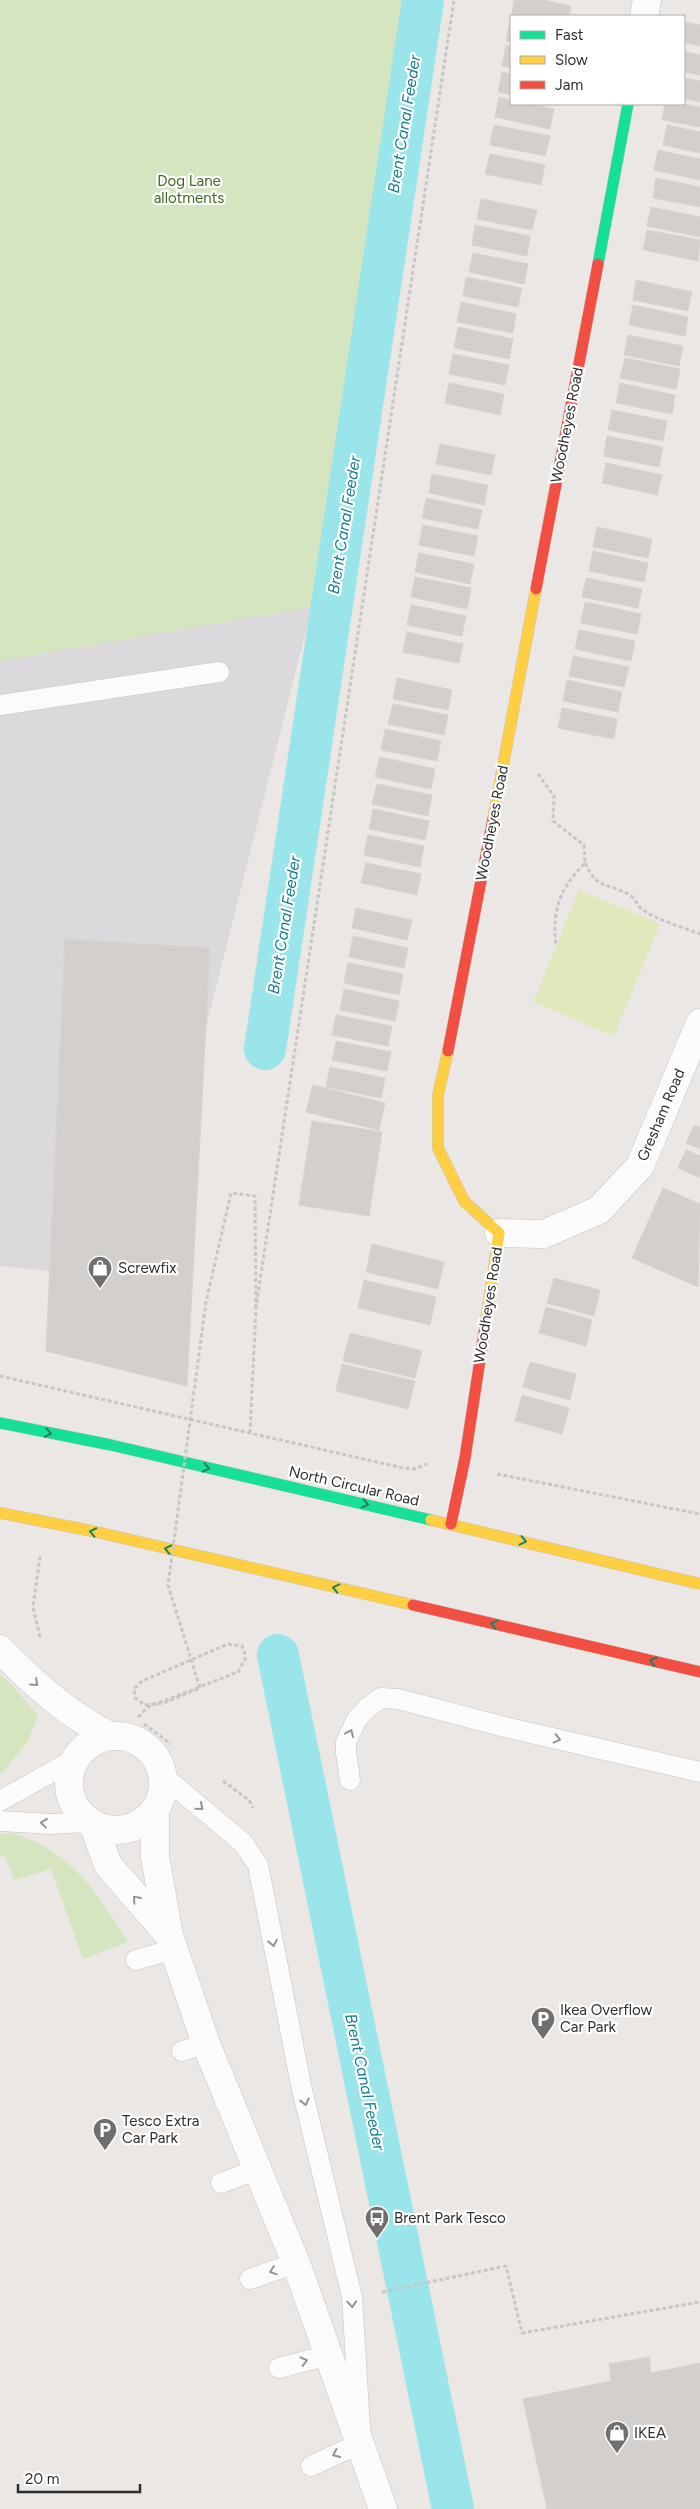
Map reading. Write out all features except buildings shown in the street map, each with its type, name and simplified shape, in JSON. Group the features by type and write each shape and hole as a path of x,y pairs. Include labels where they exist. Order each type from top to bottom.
{"main road":[{"name":"Woodheyes Road","path":"450,1524 463,1468 499,1233 464,1201 438,1148 438,1095 452,1030 628,105"},
{"name":"North Circular Road","path":"0,1423 111,1446 700,1584"},
{"path":"0,1513 700,1672"}],"street":[{"path":"644,15 647,0"},
{"name":"Gresham Road","path":"499,1233 544,1234 599,1210 640,1166 700,1023"},
{"path":"0,1649 59,1705 87,1724 110,1736"},
{"path":"155,1810 145,1820 126,1829 106,1830 91,1823 78,1812 71,1800 68,1786 70,1771 75,1759 84,1747 96,1740 110,1736 125,1736 150,1750 158,1762 163,1787 155,1810 155,1857 194,2048 258,2169 296,2263 384,2509"},
{"path":"91,1823 108,1865 172,1942"}],"lane":[{"path":"0,705 219,672"},
{"path":"350,1780 346,1754 349,1732 367,1708 380,1698 398,1700 700,1772"},
{"path":"0,1801 75,1759"},
{"path":"162,1775 243,1843 258,1865 301,2085 352,2297 360,2443 311,2466"},
{"path":"0,1821 51,1824 91,1823"},
{"path":"136,1960 172,1942"},
{"path":"221,2183 258,2169"},
{"path":"250,2278 296,2263"},
{"path":"280,2368 329,2355"}],"path":[{"path":"256,1306 454,0"},
{"path":"503,763 536,772 554,796 553,821 584,845 585,863 591,877 604,886 621,890 633,897 642,909 700,934"},
{"path":"556,946 553,923 559,901 567,882 585,863"},
{"path":"148,1707 156,1704 166,1700 175,1696 193,1689 202,1686 238,1672 246,1657 242,1646 228,1644 202,1656 194,1659 185,1663 168,1670 159,1674 142,1681 134,1689 135,1698 145,1705 154,1704 164,1703 200,1688 198,1679 194,1669 192,1660 189,1651 168,1586 206,1302 232,1194 255,1196 256,1306 250,1433"},
{"name":"North Circular Road","path":"0,1376 403,1468 414,1469 430,1464"},
{"path":"491,1473 700,1514"},
{"path":"25,1674 45,1656 33,1607 46,1522"},
{"path":"395,2290 433,2280 506,2266 522,2333 700,2302"}],"shaded area":[{"path":"312,607 142,1281 0,1266 0,661"}],"green space":[{"name":"Dog Lane allotments","path":"0,0 411,0 312,607 0,661"},
{"path":"579,890 660,924 614,1036 533,1002"},
{"path":"0,1675 13,1686 38,1716 28,1741 0,1775"},
{"path":"13,1833 34,1841 51,1851 81,1875 105,1906 128,1942 83,1959 51,1869 14,1880 5,1856 0,1857 0,1834"}],"waterway":[{"name":"Brent Canal Feeder","path":"265,1049 423,0"},
{"name":"Brent Canal Feeder","path":"278,1655 453,2509"}],"traffic: fast":[{"path":"598,264 628,105"},
{"path":"0,1423 111,1445 431,1520"}],"traffic: slow":[{"path":"493,819 536,589"},
{"path":"448,1051 438,1095 438,1148 464,1201 499,1233 485,1327"},
{"path":"0,1513 92,1531 413,1605"},
{"path":"431,1520 700,1584"}],"traffic: jam":[{"path":"536,589 598,264"},
{"path":"448,1051 493,819"},
{"path":"451,1524 465,1458 485,1327"},
{"path":"413,1605 700,1672"}],"place":[{"name":"Screwfix","path":"100,1289"},
{"name":"Ikea Overflow Car Park","path":"543,2040"},
{"name":"Tesco Extra Car Park","path":"105,2151"},
{"name":"Brent Park Tesco","path":"377,2239"},
{"name":"IKEA","path":"617,2454"}]}
